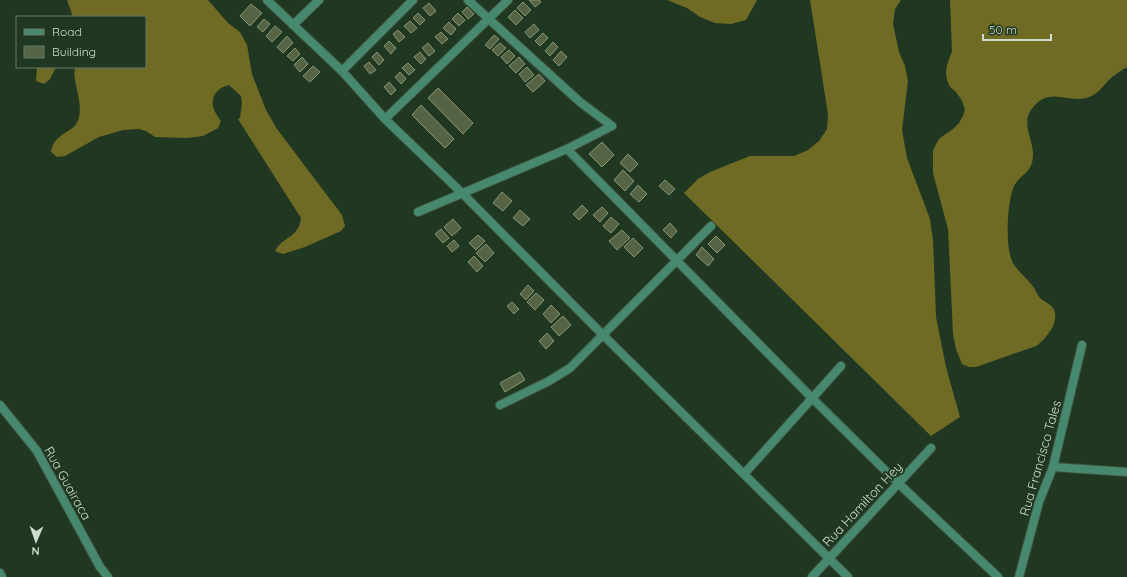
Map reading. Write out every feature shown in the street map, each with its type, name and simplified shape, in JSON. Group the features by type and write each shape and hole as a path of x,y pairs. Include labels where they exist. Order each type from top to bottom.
{"street":[{"path":"267,0 342,71 385,119 463,194 602,334 848,577"},
{"path":"293,25 319,0"},
{"path":"342,71 413,0"},
{"path":"418,212 567,149 612,126 580,102 468,0"},
{"path":"385,119 508,0"},
{"path":"567,149 812,398 898,483 998,577"},
{"path":"500,405 549,381 570,368 602,334 711,226"},
{"name":"Rua Francisco Tales","path":"1019,577 1039,502 1053,467 1082,345"},
{"path":"744,474 841,366"},
{"name":"Rua Guairaca","path":"0,405 37,451 100,567 108,577"},
{"name":"Rua Hamilton Hey","path":"812,577 931,448"},
{"path":"1053,467 1127,472"},
{"path":"0,573 2,577"}],"shaded area":[{"path":"67,0 208,0 228,23 240,32 247,45 252,74 266,110 277,129 342,215 345,226 341,231 305,247 283,254 275,251 282,242 294,233 300,225 301,218 238,119 240,118 242,103 241,96 229,85 216,92 213,98 216,114 221,121 218,128 203,136 187,138 155,137 146,131 139,129 123,130 99,137 65,156 57,157 51,152 53,145 60,136 74,127 79,117 80,104 74,73 75,68 146,68 146,16 73,16"},
{"path":"667,0 757,0 746,20 731,24 715,23 700,17 687,8"},
{"path":"810,0 901,0 895,9 893,24 899,52 905,66 908,81 902,130 907,158 930,219 933,240 936,317 946,367 960,417 931,436 684,193 698,179 710,172 750,156 794,156 808,150 819,141 827,129 828,114"},
{"path":"950,0 1127,0 1127,67 1112,77 1099,91 1089,97 1081,99 1059,97 1045,98 1038,102 1028,115 1027,121 1033,156 1030,167 1016,182 1012,193 1008,213 1008,245 1012,261 1016,267 1032,286 1038,296 1053,308 1055,313 1054,324 1044,339 1036,346 976,367 969,367 962,364 956,349 953,334 948,229 933,173 933,151 936,144 940,138 959,123 965,109 961,99 950,87 947,80 947,65 952,51"},
{"path":"37,68 56,68 50,79 44,84 36,81"}],"building":[{"path":"529,0 539,0 541,2 535,7"},
{"path":"523,2 531,10 525,16 517,8"},
{"path":"429,3 436,11 430,16 423,8"},
{"path":"251,4 262,13 250,26 240,16"},
{"path":"467,7 474,14 468,19 462,12"},
{"path":"515,10 523,18 516,25 508,17"},
{"path":"418,13 425,20 420,25 413,18"},
{"path":"458,13 465,20 459,26 452,19"},
{"path":"264,19 270,24 263,32 257,27"},
{"path":"410,21 417,28 411,33 404,26"},
{"path":"449,22 456,29 451,35 443,28"},
{"path":"534,24 539,30 530,38 525,32"},
{"path":"275,26 282,32 272,42 266,36"},
{"path":"398,30 405,37 399,42 393,34"},
{"path":"441,32 448,39 442,44 435,37"},
{"path":"543,33 548,38 540,46 535,41"},
{"path":"494,35 499,39 490,49 485,45"},
{"path":"287,36 293,43 283,53 277,47"},
{"path":"389,41 396,48 391,54 384,46"},
{"path":"553,42 558,47 550,56 545,51"},
{"path":"428,43 435,51 429,56 422,48"},
{"path":"500,43 506,48 498,56 492,50"},
{"path":"295,48 300,54 293,61 287,56"},
{"path":"509,50 515,56 507,64 501,57"},
{"path":"561,51 567,57 559,66 553,60"},
{"path":"377,52 384,60 379,65 372,57"},
{"path":"420,52 426,59 421,64 414,57"},
{"path":"302,57 308,64 300,72 294,65"},
{"path":"519,57 525,64 516,73 509,66"},
{"path":"369,62 376,70 370,74 364,66"},
{"path":"408,63 415,70 409,75 402,68"},
{"path":"313,66 320,72 310,82 303,76"},
{"path":"527,67 534,75 525,82 519,74"},
{"path":"400,72 406,79 401,84 395,77"},
{"path":"539,74 545,81 533,92 526,85"},
{"path":"389,82 396,90 391,95 384,87"},
{"path":"438,88 473,123 463,134 428,98"},
{"path":"421,105 454,139 445,148 412,115"},
{"path":"602,142 614,155 602,167 589,154"},
{"path":"628,154 638,164 630,172 620,163"},
{"path":"623,170 634,181 625,191 614,180"},
{"path":"665,180 675,189 669,195 659,186"},
{"path":"638,185 647,194 639,202 630,194"},
{"path":"502,192 512,201 503,211 493,203"},
{"path":"582,205 588,211 579,220 573,214"},
{"path":"602,207 608,213 600,222 593,215"},
{"path":"520,210 530,219 523,226 513,218"},
{"path":"611,217 619,224 611,233 603,226"},
{"path":"453,219 461,228 452,236 444,227"},
{"path":"670,223 677,231 671,238 663,230"},
{"path":"441,229 449,238 443,243 435,234"},
{"path":"622,230 630,238 617,250 609,241"},
{"path":"478,235 485,241 476,250 469,243"},
{"path":"716,236 725,245 717,253 708,244"},
{"path":"633,238 643,248 634,257 624,247"},
{"path":"454,240 459,246 452,252 447,246"},
{"path":"486,244 494,253 485,262 476,253"},
{"path":"702,247 714,259 708,266 696,255"},
{"path":"474,256 483,266 477,272 468,262"},
{"path":"528,285 534,291 526,300 520,294"},
{"path":"536,293 544,300 535,310 527,302"},
{"path":"512,302 519,309 514,314 507,306"},
{"path":"551,305 560,314 551,323 543,314"},
{"path":"563,316 571,325 559,336 551,327"},
{"path":"547,333 554,341 546,349 539,341"},
{"path":"520,372 525,380 505,392 500,383"}]}
